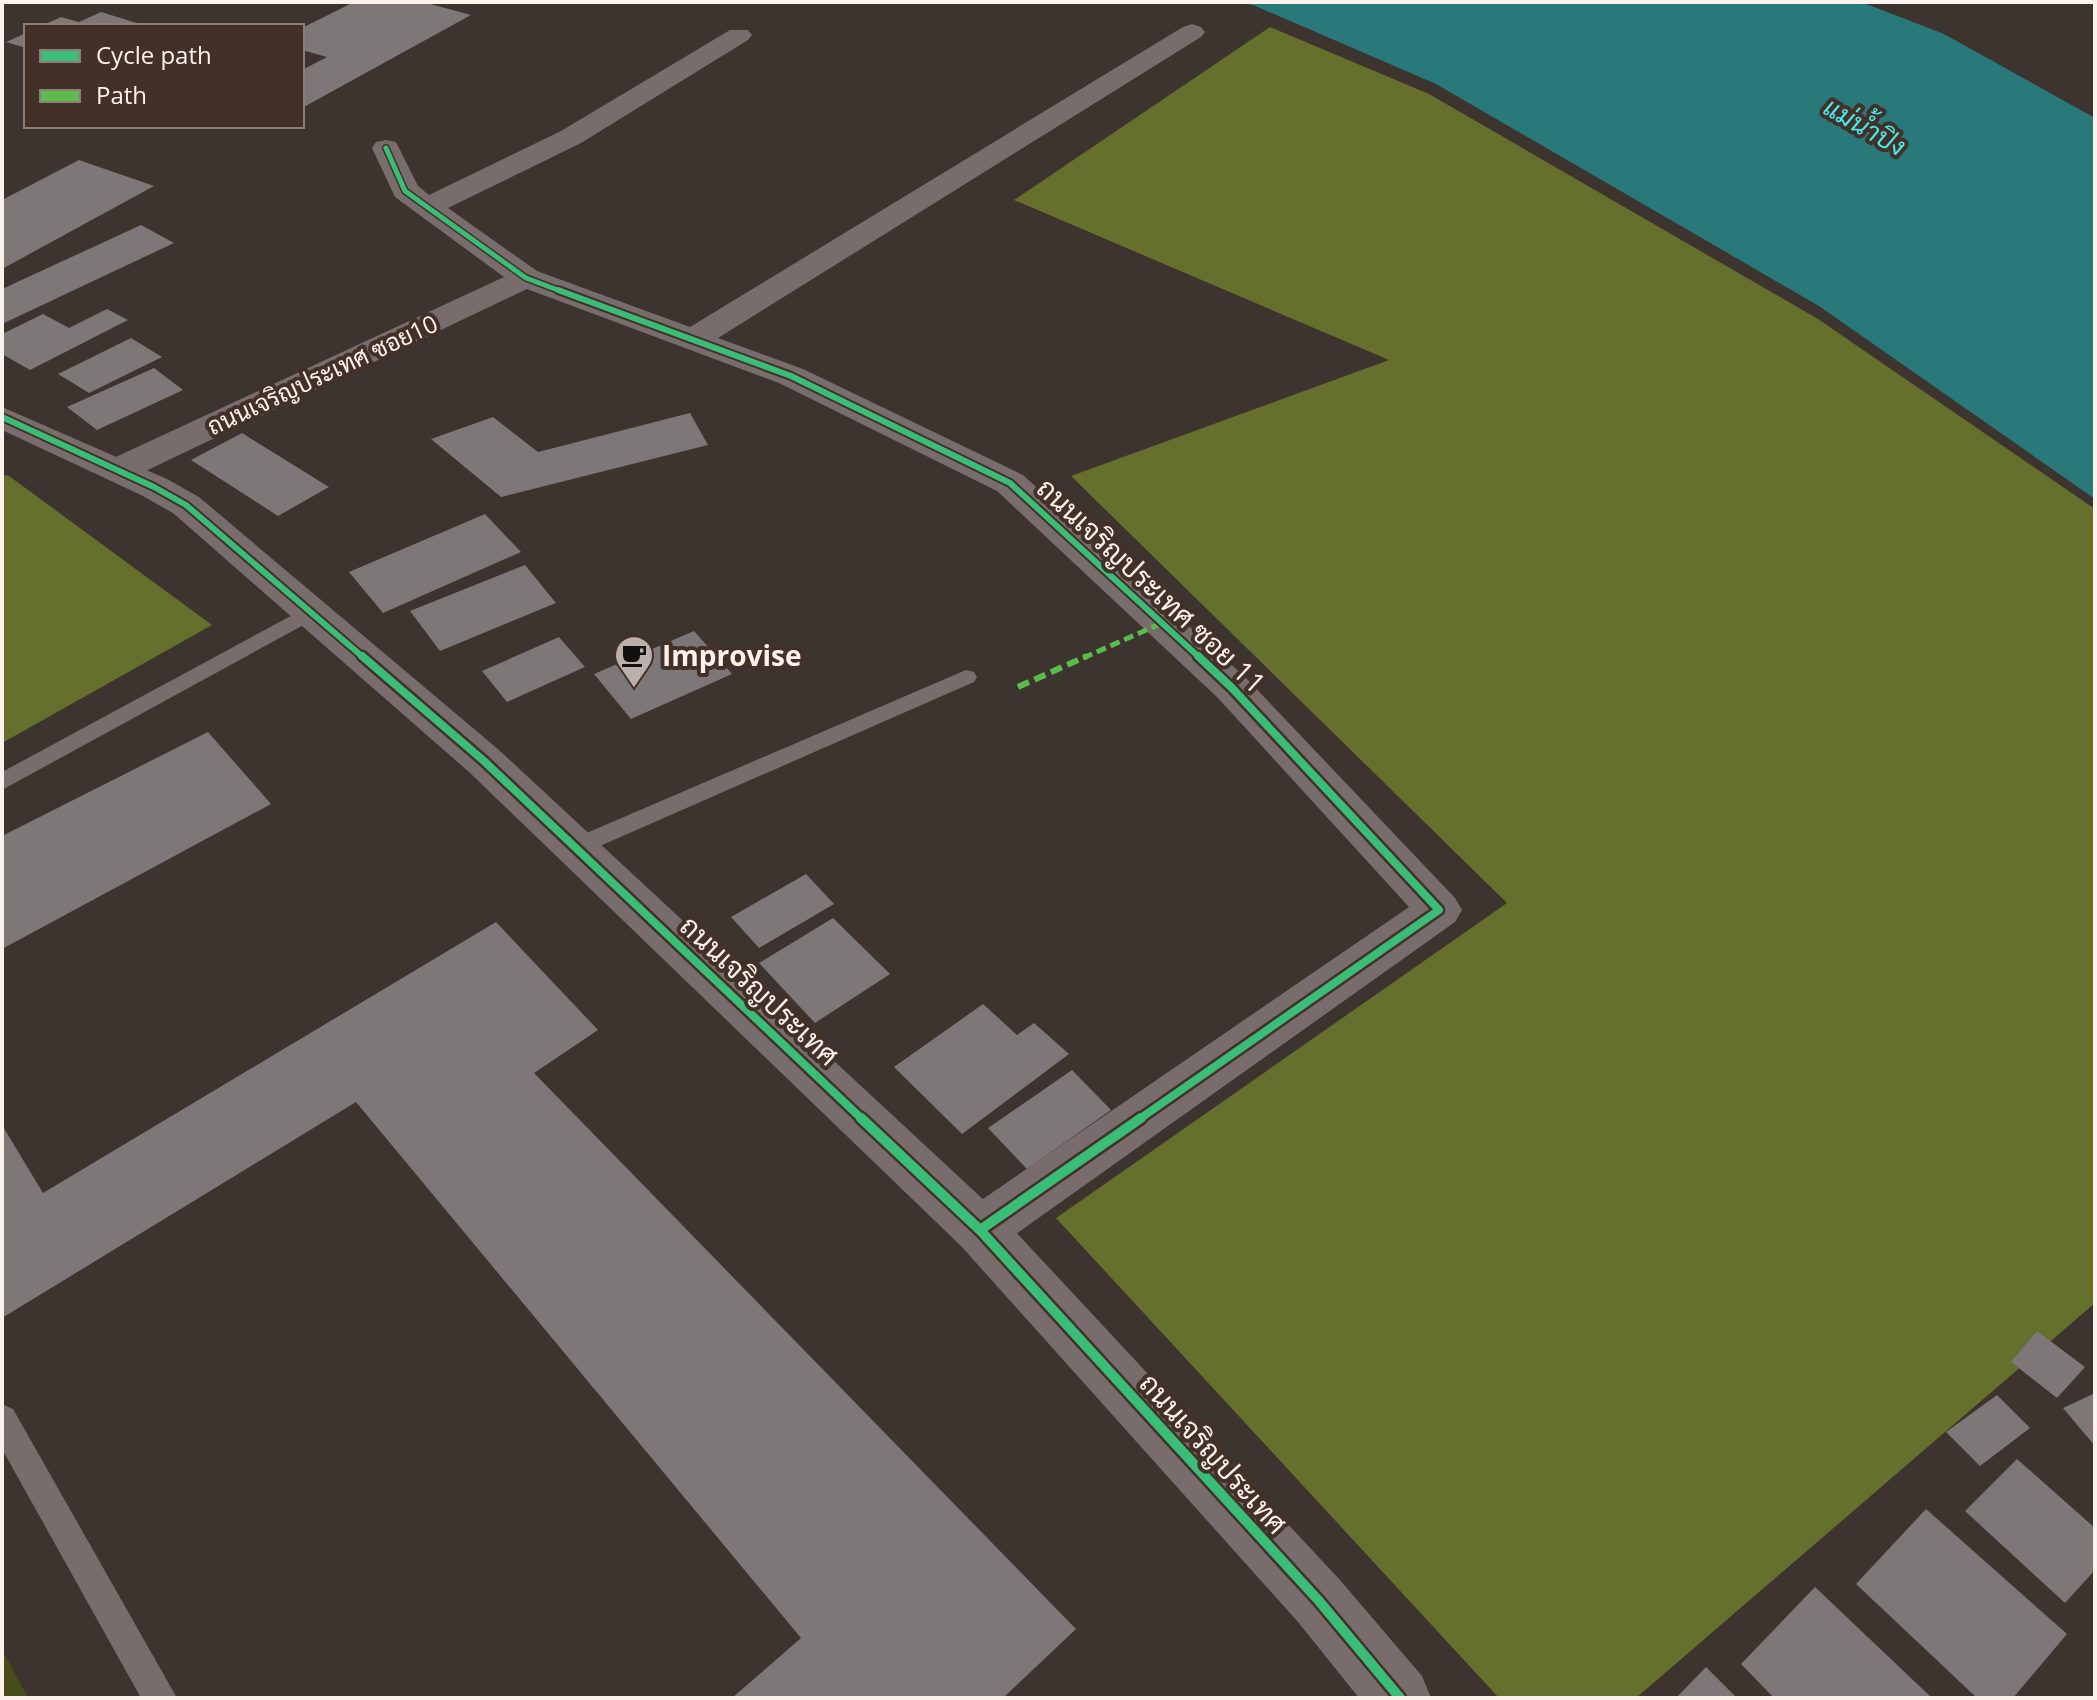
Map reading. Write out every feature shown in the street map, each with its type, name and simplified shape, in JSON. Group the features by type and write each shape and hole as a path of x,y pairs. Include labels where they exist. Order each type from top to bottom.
{"street":[{"path":"692,340 1192,32"},
{"path":"427,207 571,137 739,35"},
{"name":"ถนนเจริญประเทศ ซอย 11","path":"386,148 405,191 526,278 791,376 1010,483 1232,688 1439,910 980,1230"},
{"name":"ถนนเจริญประเทศ ซอย10","path":"118,470 526,278"},
{"name":"ถนนเจริญประเทศ","path":"2,417 186,505 450,730 980,1230 1319,1601 1400,1698"}],"lane":[{"path":"2,782 313,611"},
{"path":"576,847 966,677"},
{"path":"2,1419 160,1698"}],"green space":[{"path":"1270,27 1429,94 1818,319 2095,509 2095,1303 1636,1698 1499,1698 1056,1218 1507,903 1071,476 1389,360 1014,200"},
{"path":"2,475 9,476 212,625 2,743"},
{"path":"2,1649 28,1698 2,1698"}],"water":[{"name":"แม่น้ำปิง","path":"1237,2 1861,2 1944,34 2095,118 2095,499 1819,306 1436,84 1253,5"}],"building":[{"path":"354,2 423,2 471,15 304,107 304,69 327,57 304,51 304,27"},
{"path":"101,12 140,24 45,24 61,17 79,22"},
{"path":"24,34 24,47 6,42"},
{"path":"79,160 154,186 2,269 2,200"},
{"path":"141,225 174,243 2,324 2,289"},
{"path":"107,309 128,320 30,370 2,354 2,334 43,314 69,328"},
{"path":"131,338 162,357 89,393 58,374"},
{"path":"154,368 183,390 97,430 67,407"},
{"path":"690,413 708,445 501,497 431,439 493,417 538,452"},
{"path":"242,433 329,487 278,516 191,460"},
{"path":"485,514 521,552 383,613 349,572"},
{"path":"525,565 556,603 440,651 410,611"},
{"path":"694,631 732,674 631,719 594,674"},
{"path":"559,637 585,667 507,702 482,671"},
{"path":"208,732 271,804 2,949 2,836"},
{"path":"806,874 834,904 759,948 731,917"},
{"path":"833,918 890,974 815,1023 759,963"},
{"path":"496,922 598,1030 534,1073 1076,1629 1003,1698 732,1698 801,1638 356,1102 2,1318 2,1125 43,1193"},
{"path":"983,1004 1017,1035 1034,1023 1069,1054 962,1134 894,1067"},
{"path":"1072,1070 1111,1110 1027,1169 988,1128"},
{"path":"2037,1331 2085,1367 2057,1398 2011,1362"},
{"path":"2095,1393 2095,1446 2063,1408"},
{"path":"1997,1395 2030,1428 1980,1466 1946,1432"},
{"path":"2017,1459 2095,1528 2095,1570 2065,1603 1965,1511"},
{"path":"1926,1509 2067,1634 2013,1698 1977,1698 1856,1584"},
{"path":"1815,1587 1932,1698 1774,1698 1741,1664"},
{"path":"1706,1667 1737,1698 1676,1698"}],"marked path":[{"path":"1018,687 1162,623"}],"cycle path":[{"path":"386,148 405,191 526,278 791,376 1010,483 1232,688 1439,910 980,1230"},
{"path":"2,417 154,487 186,505 484,761 980,1230 1319,1601 1400,1698"}],"place":[{"name":"Improvise","path":"634,689"}]}
